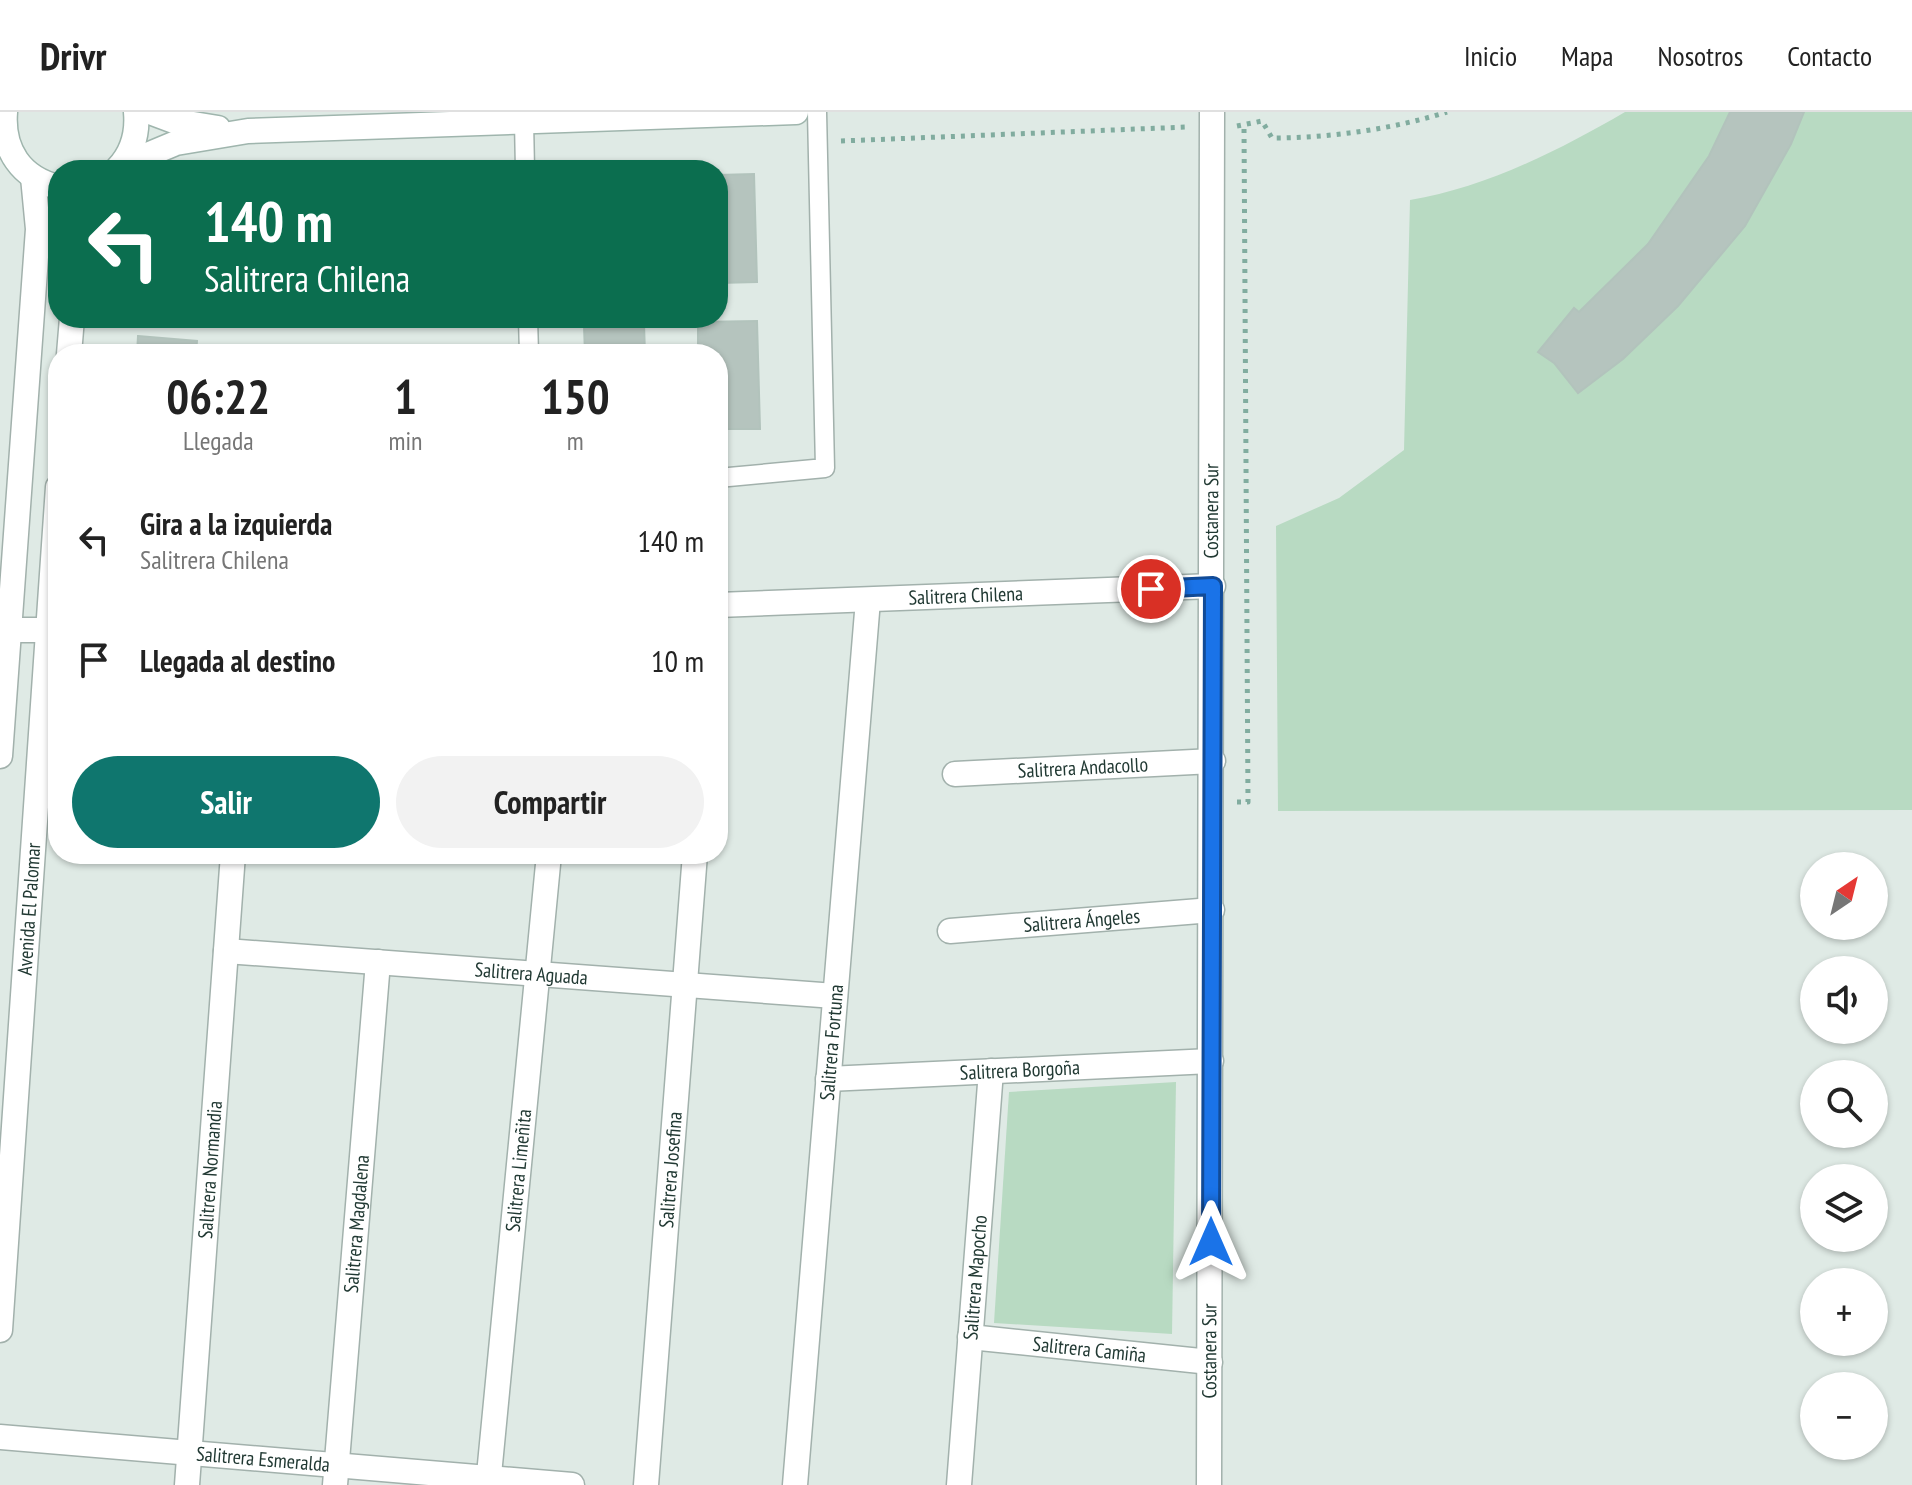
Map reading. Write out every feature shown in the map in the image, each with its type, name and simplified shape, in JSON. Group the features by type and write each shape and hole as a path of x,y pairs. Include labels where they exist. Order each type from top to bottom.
{"street":[{"path":"0,756 3,668 38,229 3,129 5,112"},
{"path":"124,160 132,148 136,112"},
{"path":"150,112 174,121 248,131"},
{"path":"137,160 176,143 248,131 796,112"},
{"name":"Costanera Sur","path":"1209,1485 1213,804 1212,112"},
{"path":"16,163 48,181"},
{"name":"Salitrera Chilena","path":"728,605 1213,586"},
{"name":"Salitrera Fortuna","path":"795,1485 868,600"},
{"path":"8,630 48,631"},
{"name":"Avenida El Palomar","path":"0,1330 4,1232 48,681"},
{"name":"Salitrera Andacollo","path":"955,774 1213,761"},
{"name":"Salitrera Normandia","path":"187,1485 232,864"},
{"name":"Salitrera Limeñita","path":"488,1481 548,864"},
{"name":"Salitrera Josefina","path":"646,1485 694,864"},
{"name":"Salitrera Ángeles","path":"950,931 1212,910"},
{"name":"Salitrera Aguada","path":"226,951 835,996"},
{"name":"Salitrera Magdalena","path":"336,1475 378,962"},
{"name":"Salitrera Borgoña","path":"828,1079 1211,1061"},
{"name":"Salitrera Mapocho","path":"959,1485 991,1071"},
{"name":"Salitrera Camiña","path":"970,1337 1210,1362"},
{"name":"Salitrera Esmeralda","path":"0,1437 189,1453 336,1475 572,1485"}],"lane":[{"path":"728,477 825,468 817,112"},
{"path":"524,121 525,160"}],"path":[{"path":"1262,112 1262,121"},
{"path":"1213,804 1248,802 1244,126"}],"green space":[{"path":"1625,112 1912,112 1912,810 1278,811 1276,526 1339,498 1404,450 1410,200 1466,187 1521,166"},
{"path":"1176,1082 1172,1334 994,1323 1009,1092"}],"building":[{"path":"1730,112 1804,112 1791,144 1745,226 1678,306 1623,359 1578,393 1554,363 1538,352 1574,308 1579,312 1648,244 1709,156"},
{"path":"754,174 757,282 728,283 728,175"},
{"path":"728,321 757,321 760,429 728,429 728,344 698,344 698,328 728,328"},
{"path":"584,328 644,328 645,344 585,344"},
{"path":"138,336 197,341 197,344 138,344"}],"route":[{"path":"1151,589 1213,586 1211,1242"}]}
